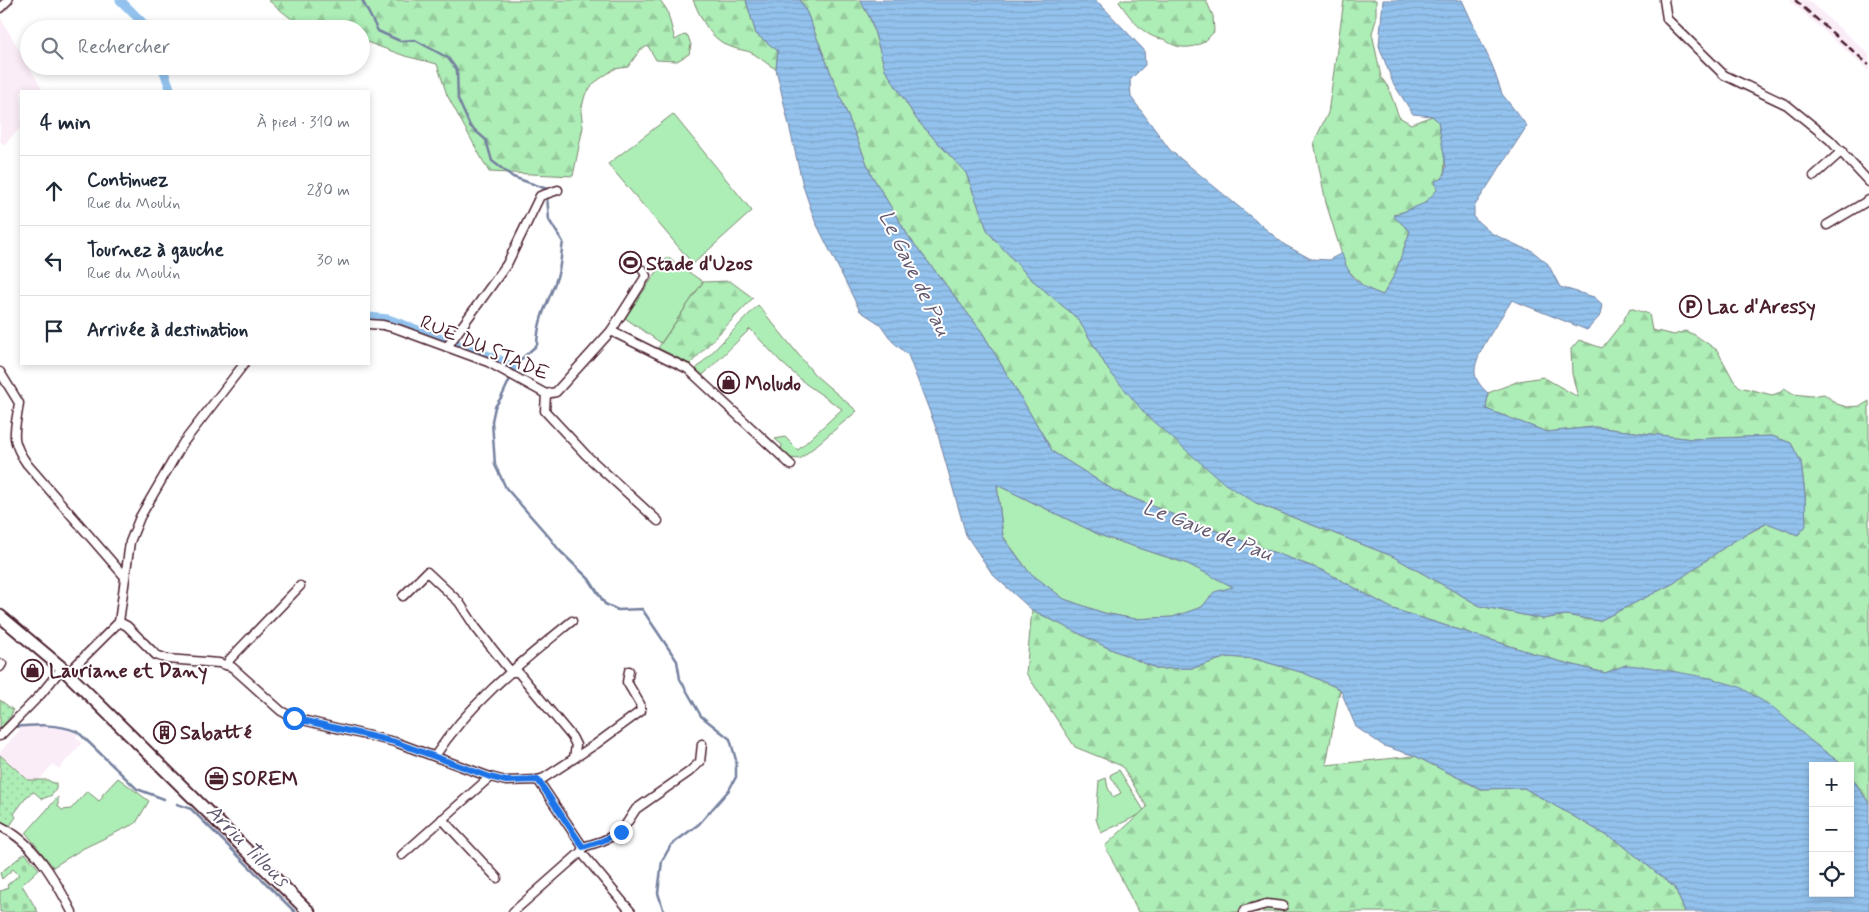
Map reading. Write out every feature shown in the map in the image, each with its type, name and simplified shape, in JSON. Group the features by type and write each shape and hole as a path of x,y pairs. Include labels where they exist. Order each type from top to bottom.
{"main road":[{"path":"0,616 64,671 309,912"}],"street":[{"path":"0,8 8,0"},
{"path":"1664,0 1667,19 1724,75 1787,105 1842,151 1869,182"},
{"path":"1814,176 1842,151"},
{"path":"450,343 508,264 540,196 555,191"},
{"path":"1827,225 1869,200"},
{"name":"RUE DU STADE","path":"370,324 383,325 450,343 546,394 556,392 611,331 646,276 643,270"},
{"path":"611,331 688,369 791,465"},
{"path":"3,733 64,671 119,622 130,542 140,517 183,443 243,365"},
{"path":"0,372 20,403 14,439 16,449 125,577"},
{"path":"546,394 545,411 586,455 658,521"},
{"path":"403,596 427,572 459,602 476,628 511,672"},
{"path":"227,666 230,659 300,586"},
{"path":"436,756 449,735 511,672 572,620"},
{"path":"119,622 127,626 156,654 167,659 219,663 232,667 281,711 294,718 395,742 490,777 506,781 538,780 544,778 593,746 641,711 640,704 627,682 629,671"},
{"path":"511,672 518,672 574,742 576,745 574,758"},
{"path":"574,742 593,746"},
{"path":"513,912 582,849 621,832 636,809 689,772 700,762 702,744"},
{"path":"402,855 490,777"},
{"path":"538,780 582,849 631,912"},
{"path":"442,819 497,878"},
{"path":"0,826 11,832 36,854 72,912"},
{"path":"1244,912 1245,910 1267,904 1283,906"}],"shaded area":[{"path":"1789,0 1808,0 1869,54 1869,71"},
{"path":"0,17 20,51 20,75 34,75 42,90 20,90 20,128 4,145 0,141"},
{"path":"20,727 61,728 78,734 76,737 82,743 59,769 53,764 39,780 28,780 0,755 0,752 19,731"}],"green space":[{"path":"268,0 660,0 667,10 675,40 684,35 688,36 691,45 689,54 677,61 656,60 648,46 640,50 628,67 614,69 594,83 585,95 581,111 583,127 573,176 489,172 447,95 437,64 405,56 370,43 370,20 293,20"},
{"path":"693,0 746,0 756,34 778,51 776,69 752,53 731,47 717,39 707,28"},
{"path":"800,0 860,0 871,20 885,69 917,120 966,173 988,232 1030,278 1078,319 1109,371 1256,503 1392,556 1480,606 1543,619 1566,615 1599,621 1674,583 1732,542 1768,523 1798,535 1805,526 1805,495 1801,462 1791,443 1772,436 1692,439 1594,427 1547,432 1486,409 1488,393 1519,381 1543,377 1578,397 1572,374 1571,349 1579,340 1602,348 1622,323 1630,308 1649,314 1652,330 1674,335 1685,331 1695,335 1717,350 1734,381 1740,387 1772,395 1781,392 1784,388 1794,394 1811,396 1824,394 1837,404 1847,407 1861,406 1869,401 1869,803 1854,780 1854,762 1839,762 1811,741 1626,665 1605,673 1558,661 1393,609 1324,571 1115,491 1053,452 982,332 909,237 871,174 807,13"},
{"path":"1120,0 1206,0 1213,16 1214,32 1205,41 1192,47 1177,46 1144,31 1128,14 1119,2"},
{"path":"1344,0 1376,0 1376,20 1372,33 1381,77 1388,87 1399,117 1411,124 1432,116 1438,121 1444,153 1444,174 1441,184 1435,193 1423,204 1393,215 1410,231 1395,274 1383,295 1365,288 1346,268 1326,203 1314,142 1328,113"},
{"path":"673,114 752,211 693,264 608,164"},
{"path":"667,257 703,282 661,343 625,318"},
{"path":"730,281 753,298 690,364 658,348 703,282"},
{"path":"758,305 815,375 857,411 800,459 789,458 781,450 782,445 775,439 785,437 798,450 842,409 806,384 782,363 750,329 703,375 696,369"},
{"path":"997,485 1102,536 1188,564 1234,587 1214,593 1202,607 1173,617 1135,619 1104,613 1064,599 1029,572 1003,536"},
{"path":"1032,610 1106,647 1158,669 1194,668 1227,657 1255,659 1304,673 1340,689 1326,765 1415,756 1480,789 1524,788 1620,843 1675,888 1685,912 1138,912 1105,846 1147,807 1122,766 1075,747 1026,673"},
{"path":"0,700 13,710 11,716 0,729"},
{"path":"0,755 28,780 48,780 56,783 56,789 52,795 42,799 34,792 28,795 14,814 16,817 7,830 0,826"},
{"path":"1119,770 1145,812 1101,833 1096,819 1099,781 1106,778 1108,788 1113,797 1121,793 1110,775"},
{"path":"118,778 149,801 136,823 84,848 53,867 26,833 58,797 58,806 62,810 71,809 87,791 99,801 103,797 102,795"},
{"path":"25,853 39,869 22,885 38,912 0,912 0,891 8,887 7,885 19,875 13,869 2,879 0,873"}],"water":[{"name":"Le Gave de Pau","path":"746,0 800,0 807,13 871,174 909,237 982,332 1053,452 1115,491 1324,571 1393,609 1558,661 1605,673 1626,665 1649,667 1710,678 1740,687 1774,708 1811,741 1839,762 1809,762 1809,897 1854,897 1854,781 1869,803 1869,912 1685,912 1675,888 1620,843 1524,788 1481,789 1415,756 1384,746 1356,727 1340,689 1304,673 1255,659 1227,657 1194,668 1158,669 1106,647 1032,610 993,575 966,535 936,428 908,355 892,341 880,324 860,311 815,221 803,186 776,69 778,51 756,34","holes":["997,485 1102,536 1188,564 1233,587 1214,592 1202,607 1173,617 1135,619 1104,613 1064,599 1029,572 1003,537"]},
{"path":"860,0 1094,0 1144,50 1145,65 1130,80 1131,97 1170,150 1285,245 1311,259 1329,260 1342,253 1348,269 1356,280 1383,295 1395,274 1410,231 1393,216 1425,203 1437,190 1435,181 1443,178 1446,167 1438,121 1432,116 1413,114 1393,83 1379,46 1383,0 1462,0 1492,65 1502,94 1527,126 1474,207 1474,218 1491,233 1531,250 1548,264 1560,287 1594,297 1602,304 1600,316 1587,330 1512,300 1484,345 1476,363 1477,380 1488,393 1486,409 1547,432 1594,427 1692,439 1772,436 1791,443 1801,462 1806,526 1798,535 1767,523 1732,542 1674,583 1599,621 1566,615 1543,619 1480,606 1392,556 1256,503 1225,484 1148,417 1109,371 1078,319 1030,278 988,232 966,173 917,120 885,69 871,20"}],"waterway":[{"path":"120,0 140,20"},
{"path":"362,0 378,31 400,41 415,40 448,58 457,70 458,99 470,126 486,140 492,161 513,177 547,189 547,191"},
{"path":"165,75 171,90"},
{"path":"547,196 549,220 563,242 560,266 542,316 537,345 518,362 495,407 492,421 495,465 506,488 559,550 589,579 605,604 618,610 642,609 677,661 680,679 701,716 730,739 736,760 736,777 729,790 699,824 671,845 662,861 658,893 664,912"},
{"path":"370,317 388,319 500,360 515,368"},
{"name":"Arriu Tillous","path":"12,727 54,726 78,732 137,789 164,799"},
{"name":"Arriu Tillous","path":"0,728 6,727"},
{"name":"Arriu Tillous","path":"177,804 191,809 295,912"}],"railway":[{"path":"1795,0 1869,65"}],"place":[{"name":"Stade d'Uzos","path":"630,263"},
{"name":"Lac d'Aressy","path":"1691,306"},
{"name":"Moludo","path":"729,383"},
{"name":"Lauriane et Dany","path":"33,670"},
{"name":"Sabatté","path":"164,732"},
{"name":"SOREM","path":"216,778"}],"route":[{"path":"294,718 395,742 490,777 506,781 538,780 583,847 621,832"}]}
